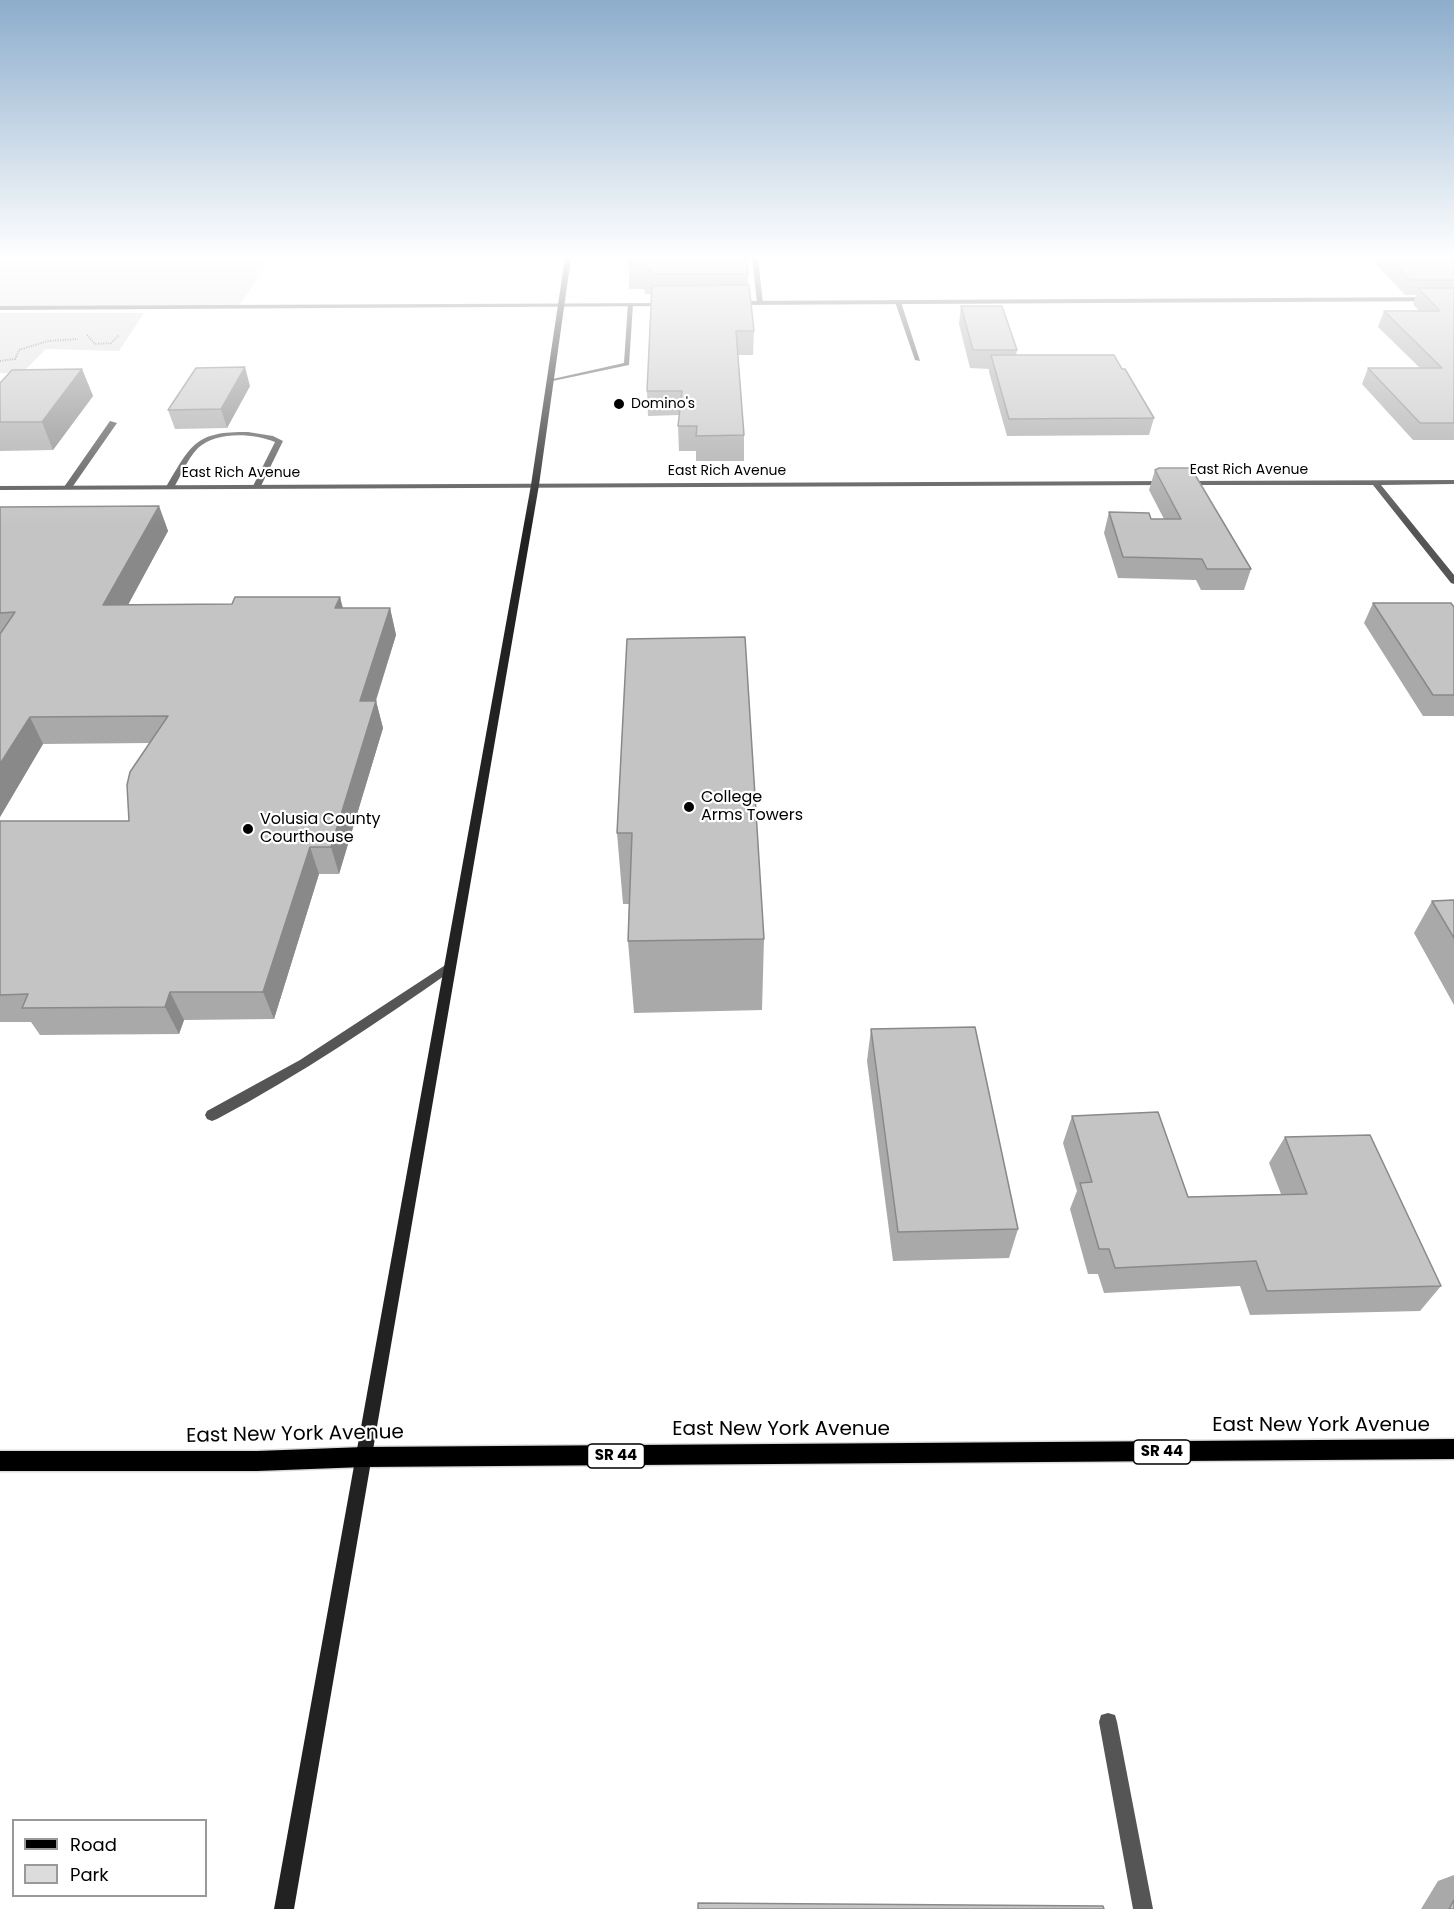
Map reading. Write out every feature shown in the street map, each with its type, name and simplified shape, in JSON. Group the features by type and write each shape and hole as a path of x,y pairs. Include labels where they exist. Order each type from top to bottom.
{"main road":[{"path":"284,1909 536,485 555,347"},
{"name":"East New York Avenue","path":"0,1461 257,1461 364,1457 1454,1449"}],"street":[{"path":"550,381 627,364 628,347"},
{"path":"914,347 918,360"},
{"path":"68,487 113,423"},
{"path":"170,487 194,447 204,440 219,435 270,436 279,441 257,486"},
{"name":"East Rich Avenue","path":"0,488 1454,482"},
{"path":"1376,483 1454,581"},
{"path":"212,1115 249,1097 337,1044 450,966"},
{"path":"1108,1722 1143,1909"}],"path":[{"path":"0,361 15,359 19,350 27,347"}],"green space":[{"path":"0,347 122,347 119,351 46,349 22,373 0,373"}],"building":[{"path":"649,347 737,347 744,435 696,436 697,426 678,426 682,391 647,391"},
{"path":"972,347 1016,347 1017,350 973,350"},
{"path":"1421,347 1454,347 1454,423 1420,423 1368,368 1442,368"},
{"path":"991,355 1114,355 1154,418 1009,419"},
{"path":"245,367 221,409 168,410 196,368"},
{"path":"82,369 42,422 0,422 0,383 12,370"},
{"path":"1191,468 1251,569 1207,569 1202,559 1123,557 1109,512 1149,513 1151,519 1181,519 1155,470"},
{"name":"Volusia County Courthouse","path":"159,506 103,605 232,604 235,597 340,597 335,608 390,608 360,701 376,701 331,847 310,847 263,992 170,992 165,1007 22,1008 28,994 0,995 0,821 129,821 127,785 130,772 168,716 30,717 0,764 0,634 15,612 0,613 0,507"},
{"path":"1373,603 1451,603 1454,607 1454,695 1433,695"},
{"name":"College Arms Towers","path":"745,637 764,939 628,941 632,833 617,833 627,639"},
{"path":"1454,900 1454,938 1432,901"},
{"path":"975,1027 1018,1229 898,1232 871,1029"},
{"path":"1158,1112 1188,1197 1307,1194 1285,1137 1370,1135 1441,1286 1267,1291 1256,1261 1115,1268 1109,1249 1099,1249 1080,1183 1092,1182 1072,1116"},
{"path":"698,1903 1103,1906 1104,1909 698,1909"}],"place":[{"name":"Domino's","path":"619,404"},
{"name":"College Arms Towers","path":"689,807"},
{"name":"Volusia County Courthouse","path":"248,829"}]}
